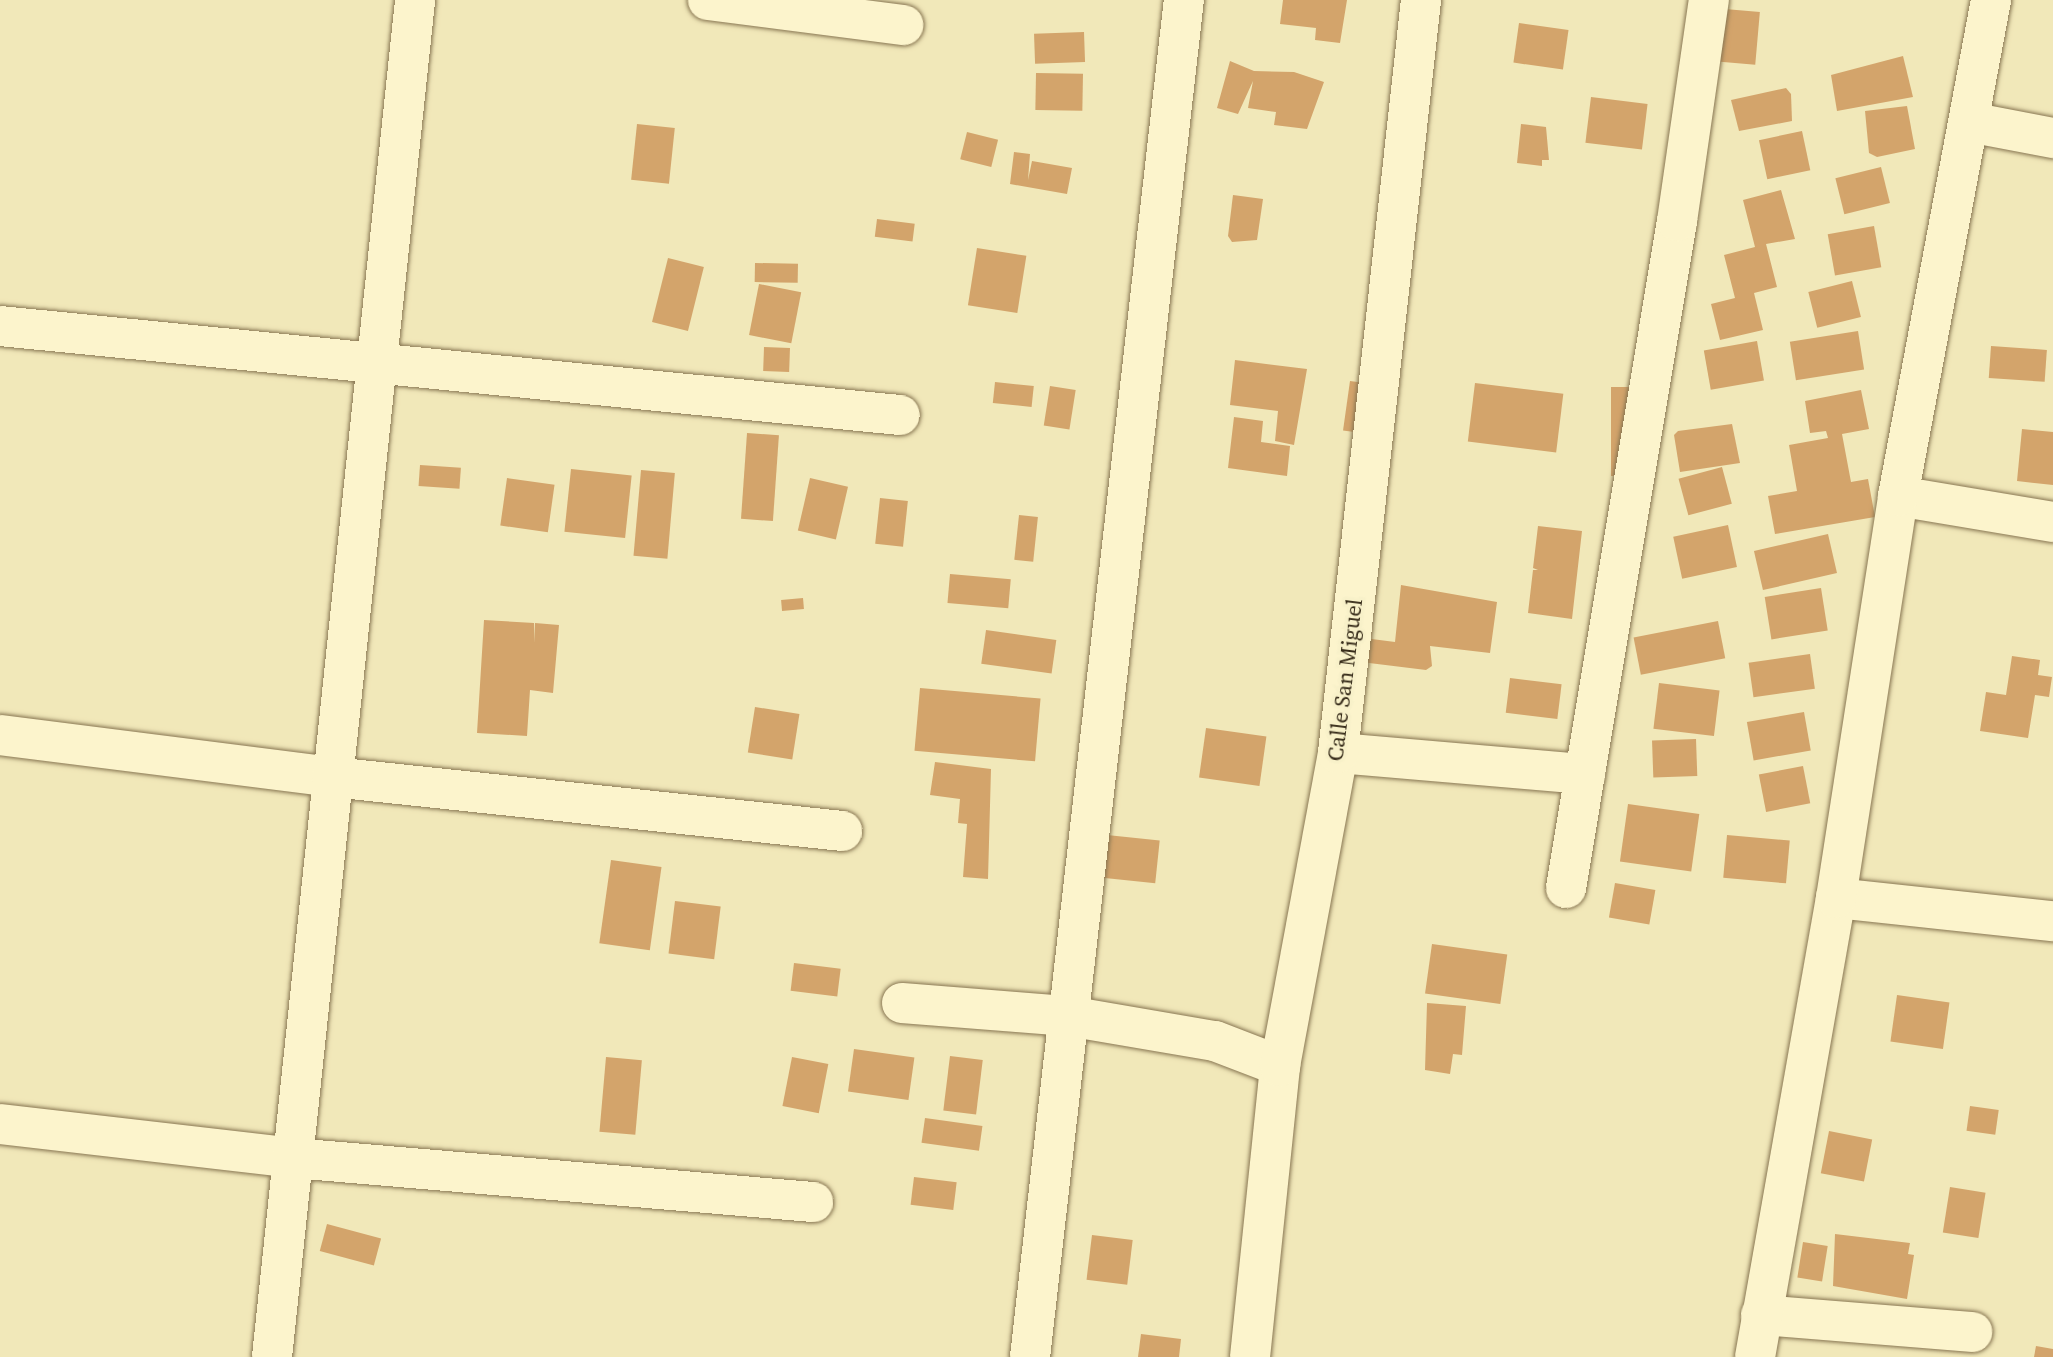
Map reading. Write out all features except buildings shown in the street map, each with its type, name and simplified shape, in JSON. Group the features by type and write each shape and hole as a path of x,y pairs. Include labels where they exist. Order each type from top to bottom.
{"street":[{"path":"272,1357 415,0"},
{"path":"708,0 903,25"},
{"path":"1030,1357 1184,0"},
{"name":"Calle San Miguel","path":"1250,1357 1280,1066 1338,753 1421,0"},
{"path":"1566,888 1709,0"},
{"path":"1755,1357 1836,898 1898,496 1991,0"},
{"path":"1969,122 2053,138"},
{"path":"0,326 900,415"},
{"path":"1898,496 2053,522"},
{"path":"0,735 332,777 842,831"},
{"path":"1338,753 1585,774"},
{"path":"1836,898 2053,921"},
{"path":"902,1003 1068,1016 1215,1041 1280,1066"},
{"path":"0,1124 293,1158 813,1202"},
{"path":"1761,1315 1972,1332"}]}
